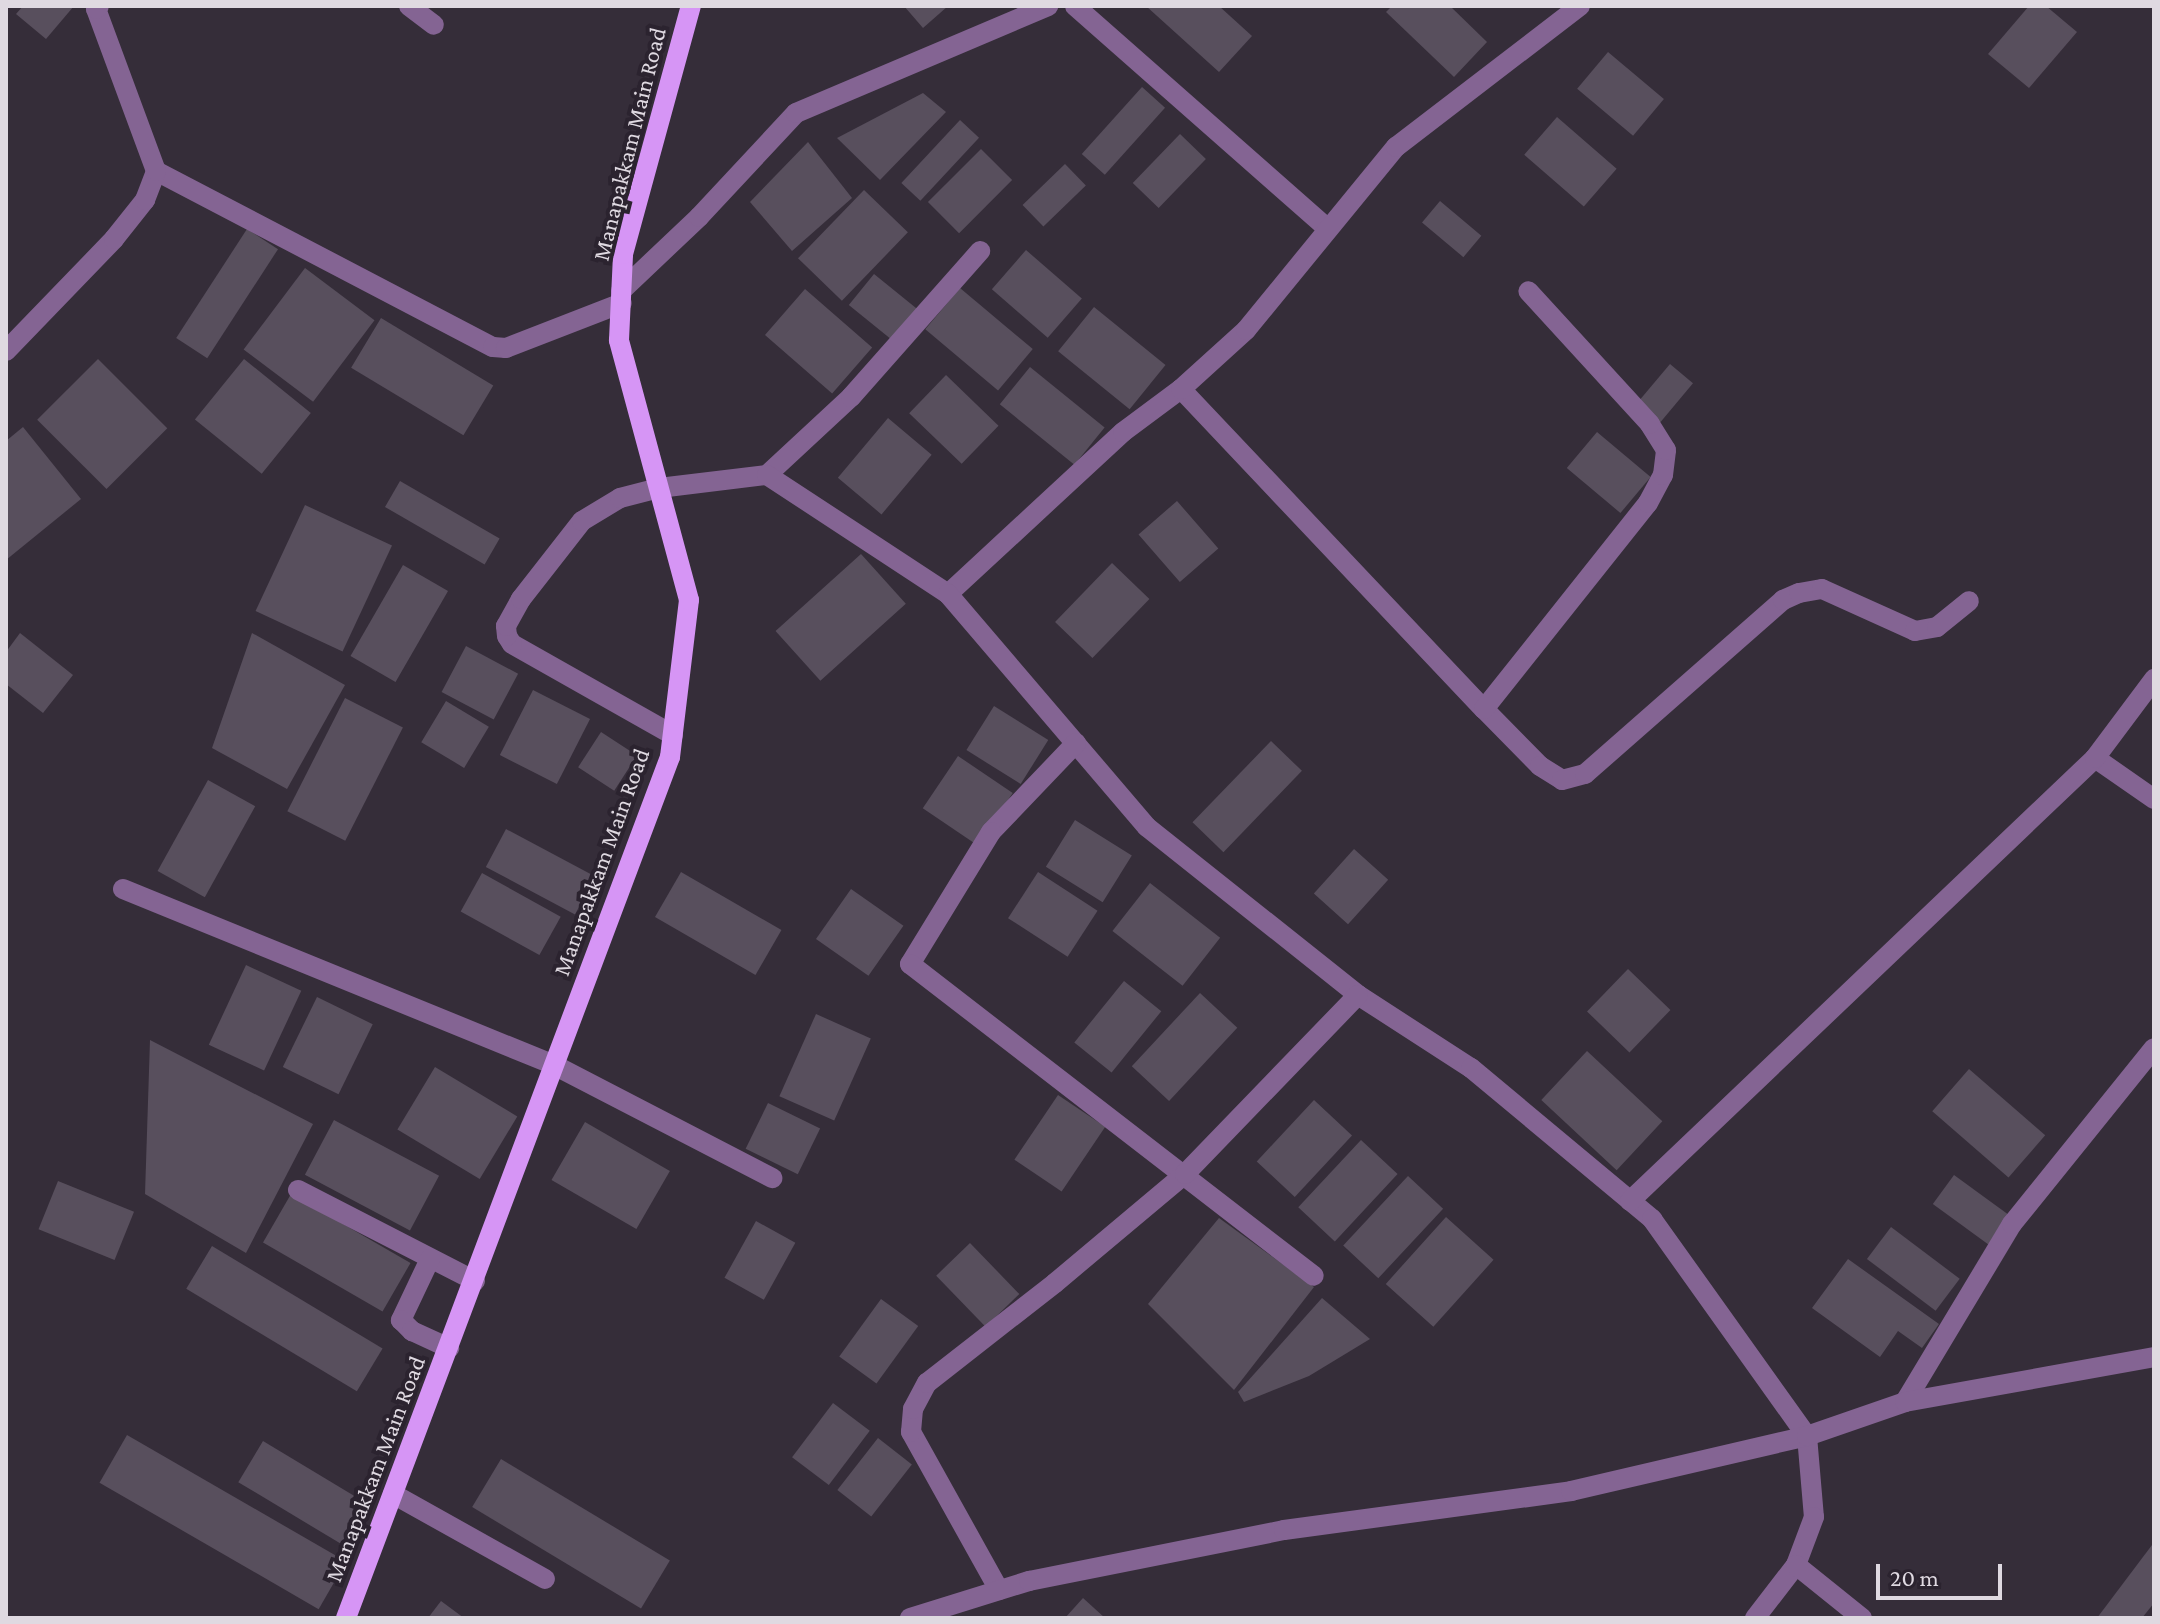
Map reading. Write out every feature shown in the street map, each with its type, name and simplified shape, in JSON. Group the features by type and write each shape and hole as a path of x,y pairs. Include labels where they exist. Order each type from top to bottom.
{"main road":[{"name":"Manapakkam Main Road","path":"346,1618 670,757 689,600 619,340 623,254 691,6"}],"street":[{"path":"409,6 434,25"},
{"path":"156,171 493,347 506,348 622,297 796,113 1048,6"},
{"path":"1075,6 1328,229"},
{"path":"948,594 1123,432 1181,389 1246,330 1396,147 1580,6"},
{"path":"6,351 114,239 145,200 156,171 96,7"},
{"path":"673,735 512,644 506,626 521,599 582,521 620,498 659,488 767,475 851,397 980,251"},
{"path":"1484,709 1648,503 1663,475 1666,450 1650,424 1528,291"},
{"path":"1181,389 1484,709 1540,766 1562,780 1585,774 1783,600 1822,589 1915,631 1944,623 1969,601"},
{"path":"767,475 948,594 1147,827 1358,995 1471,1068 1652,1219 1807,1436 1814,1517 1796,1565 1755,1618"},
{"path":"1630,1201 2095,758 2154,679"},
{"path":"1076,743 991,832 910,964 1314,1276"},
{"path":"2095,758 2154,799"},
{"path":"123,889 554,1065 772,1178"},
{"path":"999,1590 911,1432 913,1409 927,1383 1055,1283 1185,1174 1358,995"},
{"path":"1905,1402 2012,1224 2154,1048"},
{"path":"298,1190 475,1281"},
{"path":"430,1259 401,1320 403,1326 449,1348"},
{"path":"910,1618 1029,1581 1284,1530 1571,1491 1807,1436 1905,1402 2154,1357"},
{"path":"393,1494 545,1579"},
{"path":"1796,1565 1862,1618"}],"building":[{"path":"23,6 74,6 46,39 16,14"},
{"path":"904,6 948,6 923,28"},
{"path":"1146,6 1219,6 1252,36 1219,72"},
{"path":"1392,6 1450,6 1487,42 1454,77 1386,12"},
{"path":"2029,6 2046,6 2077,32 2029,88 1988,54"},
{"path":"1608,52 1664,99 1633,136 1577,89"},
{"path":"1142,87 1165,108 1105,175 1082,154"},
{"path":"923,93 946,112 880,180 837,138"},
{"path":"1557,117 1617,169 1584,207 1524,155"},
{"path":"960,120 979,138 920,201 901,183"},
{"path":"1180,134 1206,159 1159,208 1133,183"},
{"path":"808,142 852,198 792,251 750,202"},
{"path":"981,149 1012,180 959,233 928,202"},
{"path":"1065,164 1086,186 1043,227 1023,205"},
{"path":"864,190 908,232 842,301 798,258"},
{"path":"1440,201 1481,236 1463,257 1422,222"},
{"path":"247,229 278,249 207,358 176,338"},
{"path":"1026,250 1082,299 1048,338 992,289"},
{"path":"305,268 374,320 313,402 244,349"},
{"path":"874,274 919,311 894,342 849,305"},
{"path":"960,288 1033,349 998,390 925,329"},
{"path":"805,289 872,347 832,393 765,335"},
{"path":"1094,307 1165,365 1130,409 1058,351"},
{"path":"381,318 493,385 463,435 351,368"},
{"path":"98,359 167,428 106,489 37,420"},
{"path":"244,359 311,413 262,474 195,420"},
{"path":"1670,364 1693,383 1659,424 1636,405"},
{"path":"1030,367 1105,427 1074,465 1000,404"},
{"path":"946,375 999,426 962,464 909,413"},
{"path":"888,418 932,455 882,514 838,478"},
{"path":"23,427 81,499 6,560 6,441"},
{"path":"1597,432 1651,477 1620,513 1567,468"},
{"path":"400,481 500,538 485,564 385,507"},
{"path":"1177,501 1218,549 1180,582 1139,534"},
{"path":"305,505 392,546 343,652 256,611"},
{"path":"861,554 906,604 820,681 776,631"},
{"path":"1112,563 1149,599 1092,658 1055,622"},
{"path":"403,565 448,591 396,682 350,656"},
{"path":"20,633 73,675 43,713 6,684 6,652"},
{"path":"252,633 345,685 287,789 212,748"},
{"path":"466,646 518,674 494,720 442,692"},
{"path":"533,690 590,719 557,784 500,755"},
{"path":"345,698 403,728 345,841 287,811"},
{"path":"446,701 489,727 464,768 421,742"},
{"path":"994,706 1048,740 1021,784 966,750"},
{"path":"601,732 637,755 614,791 578,767"},
{"path":"1271,741 1302,771 1223,852 1193,822"},
{"path":"958,756 1013,793 977,845 923,808"},
{"path":"208,780 255,806 205,897 158,871"},
{"path":"1075,820 1132,856 1103,902 1046,867"},
{"path":"506,829 595,876 575,914 486,867"},
{"path":"1354,849 1388,880 1348,924 1314,894"},
{"path":"681,872 781,930 755,975 655,917"},
{"path":"1038,872 1098,911 1068,957 1008,918"},
{"path":"482,873 561,917 539,955 461,911"},
{"path":"1150,883 1220,938 1183,986 1112,931"},
{"path":"851,889 903,926 868,976 816,939"},
{"path":"246,965 301,991 264,1071 209,1045"},
{"path":"1628,969 1670,1010 1629,1052 1587,1011"},
{"path":"1124,981 1161,1011 1112,1073 1074,1042"},
{"path":"1200,993 1237,1028 1169,1101 1132,1066"},
{"path":"317,997 373,1024 339,1094 283,1067"},
{"path":"816,1014 871,1038 834,1121 779,1096"},
{"path":"150,1040 313,1124 246,1253 145,1194"},
{"path":"1587,1051 1662,1121 1617,1170 1541,1100"},
{"path":"435,1067 517,1116 480,1179 397,1130"},
{"path":"1969,1069 2045,1135 2008,1178 1932,1111"},
{"path":"1058,1095 1105,1127 1062,1192 1014,1160"},
{"path":"1314,1100 1352,1135 1295,1197 1257,1161"},
{"path":"768,1103 820,1128 798,1174 746,1149"},
{"path":"334,1120 439,1176 410,1231 305,1175"},
{"path":"585,1122 670,1171 636,1229 552,1180"},
{"path":"1361,1140 1398,1174 1335,1241 1298,1207"},
{"path":"1954,1175 2011,1216 1989,1245 1933,1204"},
{"path":"1408,1176 1443,1209 1378,1278 1343,1245"},
{"path":"58,1181 134,1212 115,1260 39,1229"},
{"path":"291,1194 411,1263 383,1311 263,1242"},
{"path":"1446,1217 1494,1260 1433,1327 1386,1284"},
{"path":"1219,1218 1314,1287 1234,1390 1148,1304"},
{"path":"756,1221 795,1243 764,1300 724,1278"},
{"path":"1891,1227 1960,1279 1936,1311 1867,1259"},
{"path":"970,1243 1019,1294 986,1327 936,1276"},
{"path":"212,1246 383,1348 357,1391 186,1289"},
{"path":"1848,1259 1939,1324 1922,1348 1898,1331 1880,1357 1812,1308"},
{"path":"1322,1298 1370,1339 1309,1376 1244,1402 1238,1392"},
{"path":"881,1299 918,1326 876,1383 839,1356"},
{"path":"833,1403 870,1431 829,1485 792,1457"},
{"path":"127,1435 346,1562 319,1609 100,1483"},
{"path":"878,1438 912,1464 871,1516 837,1490"},
{"path":"263,1441 372,1506 347,1548 238,1482"},
{"path":"501,1459 670,1560 641,1608 472,1507"},
{"path":"2152,1545 2154,1603 2142,1618 2097,1618"},
{"path":"1083,1598 1105,1618 1065,1618"},
{"path":"441,1601 464,1618 428,1618"}]}
